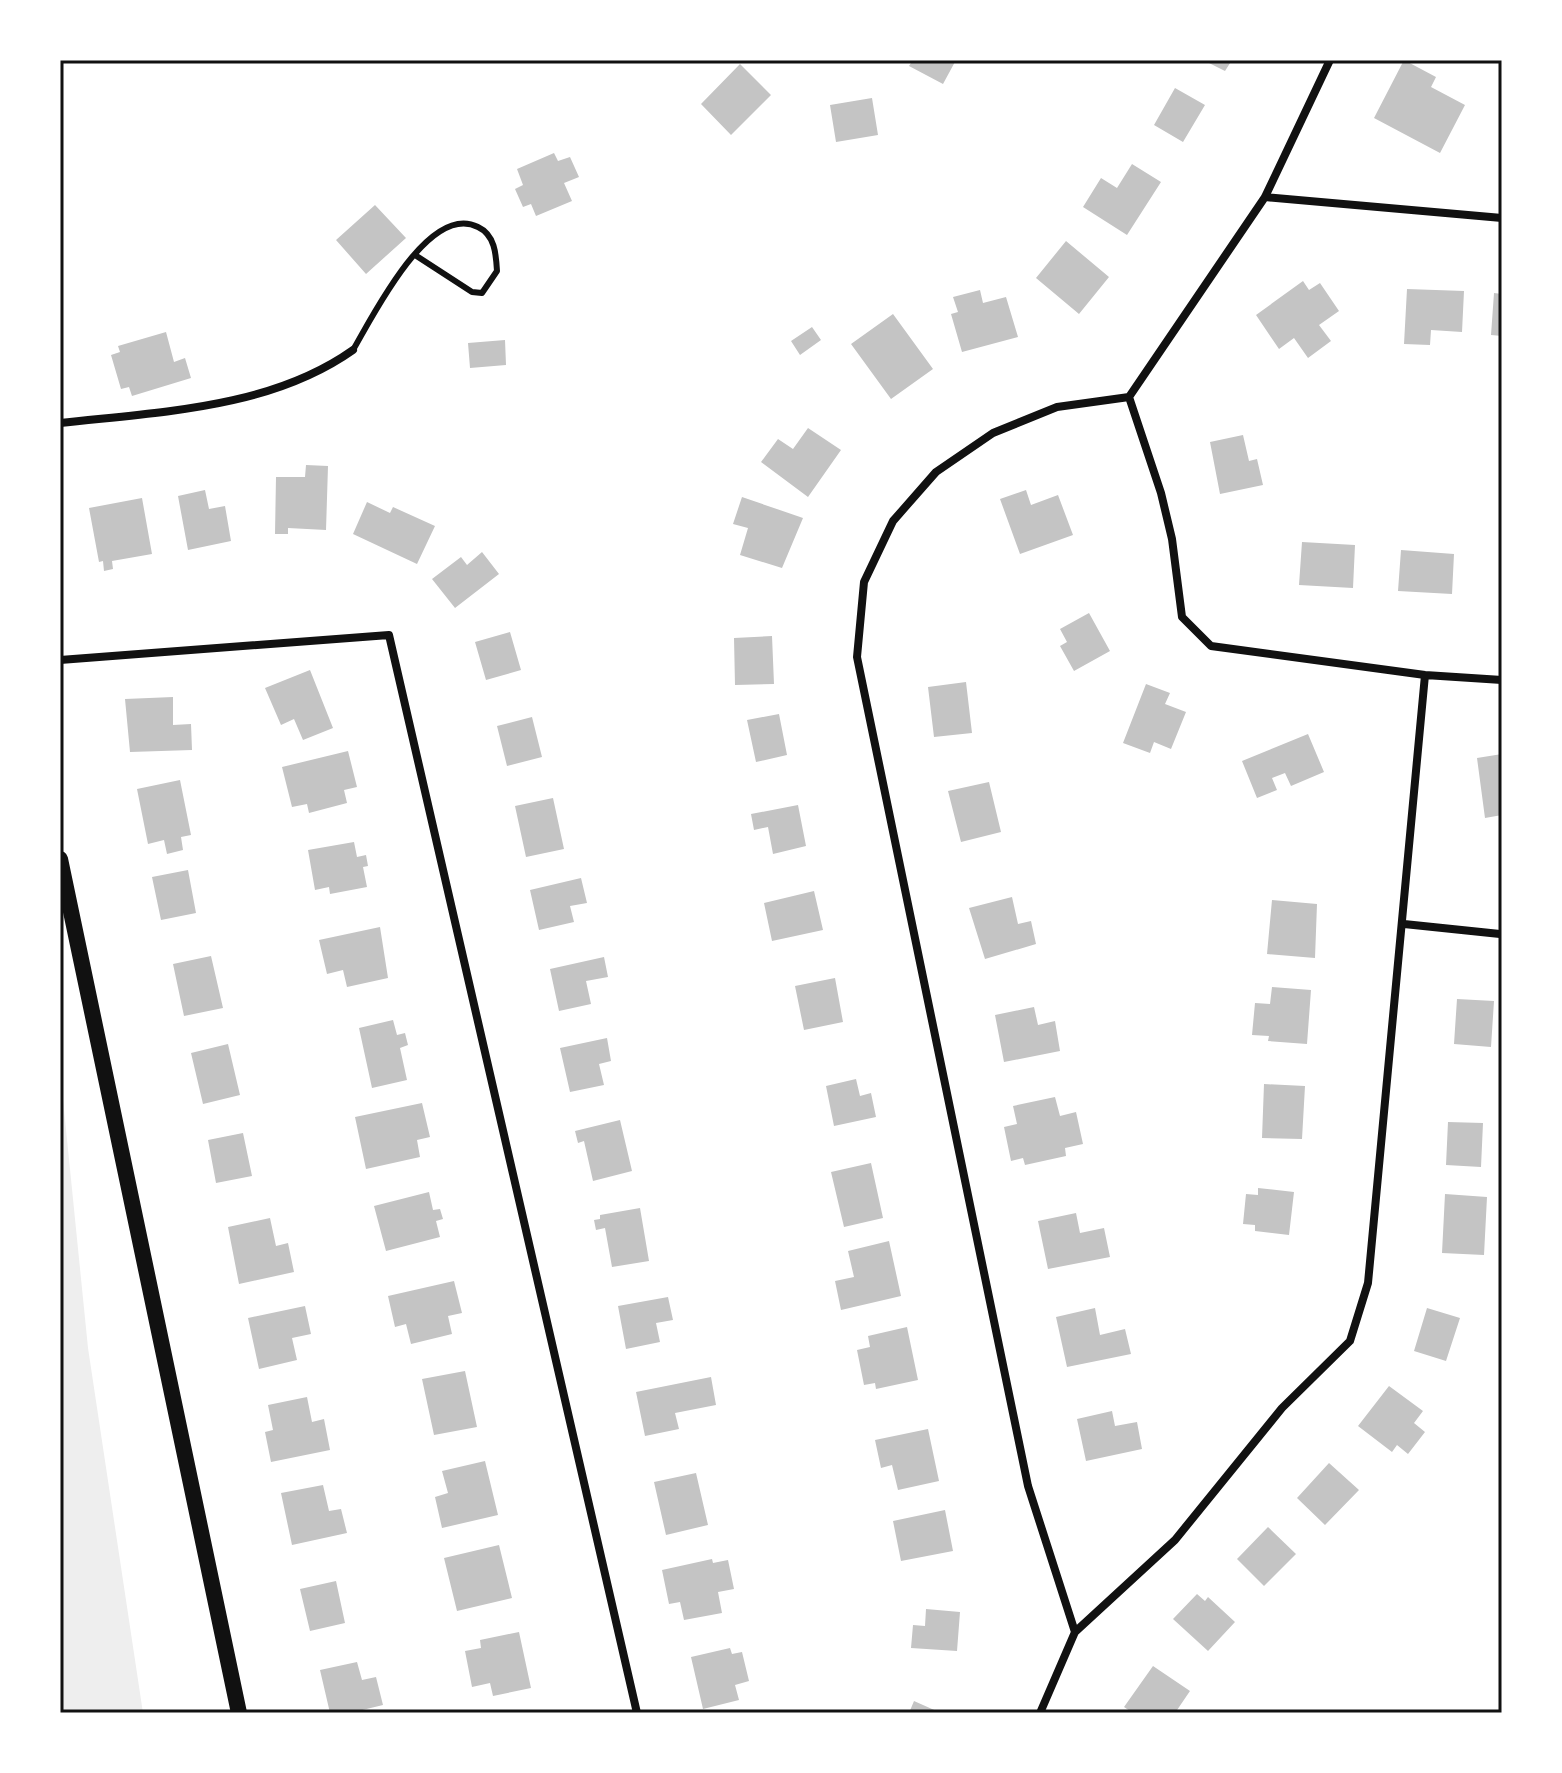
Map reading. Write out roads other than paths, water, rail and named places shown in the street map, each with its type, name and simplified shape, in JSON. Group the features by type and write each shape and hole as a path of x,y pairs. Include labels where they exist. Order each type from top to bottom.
{"main road":[{"path":"60,861 239,1713"}],"street":[{"path":"1075,1632 1028,1486 857,657 864,582 893,521 936,472 1005,427 1057,407 1129,397 1265,197 1330,60"},
{"path":"1265,197 1502,218"},
{"path":"60,423 198,407 323,371 353,350"},
{"path":"1129,397 1161,493 1172,539 1182,617 1211,646 1425,675 1502,680"},
{"path":"60,660 389,635 637,1713"},
{"path":"1040,1713 1075,1632 1175,1540 1282,1408 1350,1341 1368,1283 1425,675"},
{"path":"1404,924 1500,934"}],"lane":[{"path":"353,350 394,282 415,255 441,229 472,224 485,230 493,242 497,271 482,293 472,292 415,255"}]}
